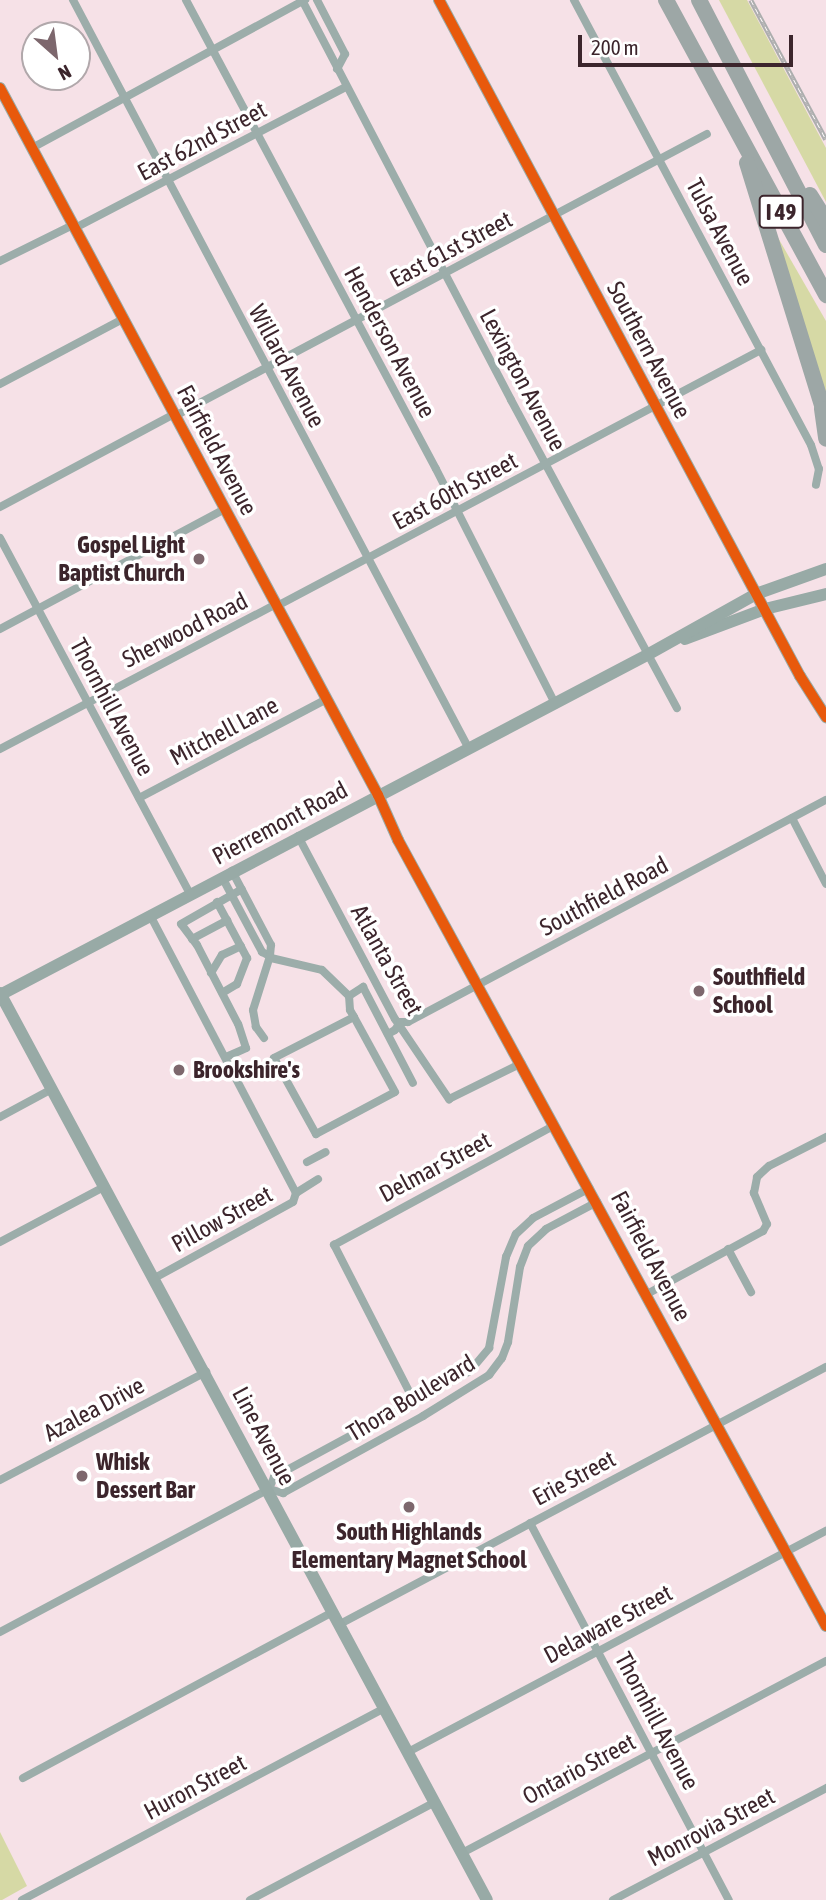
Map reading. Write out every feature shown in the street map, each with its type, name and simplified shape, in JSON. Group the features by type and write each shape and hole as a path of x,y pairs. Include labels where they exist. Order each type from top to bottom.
{"highway":[{"name":"I 49","path":"666,0 826,295"},
{"name":"I 49","path":"699,0 761,115 826,245"},
{"path":"761,115 826,221"},
{"path":"736,128 826,418"},
{"path":"821,400 826,439"}],"street":[{"name":"Willard Avenue","path":"73,0 469,749"},
{"name":"Henderson Avenue","path":"186,0 458,512 555,704"},
{"name":"Lexington Avenue","path":"317,0 345,54 337,69"},
{"name":"Southern Avenue","path":"439,0 800,676 826,717"},
{"name":"Tulsa Avenue","path":"574,0 811,445 819,469 816,485"},
{"path":"32,148 303,1"},
{"name":"Lexington Avenue","path":"303,1 545,465 651,653 677,708"},
{"name":"East 62nd Street","path":"0,261 168,180 346,87"},
{"name":"Fairfield Avenue","path":"0,88 397,831 409,846 437,908 826,1626"},
{"name":"East 61st Street","path":"0,507 446,275 707,134"},
{"path":"0,384 123,319"},
{"name":"East 60th Street","path":"277,605 761,350"},
{"path":"0,629 225,509"},
{"name":"Thornhill Avenue","path":"0,538 190,894"},
{"name":"Pierremont Road","path":"0,994 555,704 756,594 826,569"},
{"name":"Pierremont Road","path":"651,653 765,609 826,594"},
{"name":"Sherwood Road","path":"0,749 277,605"},
{"name":"Mitchell Lane","path":"139,798 327,699"},
{"name":"Southfield Road","path":"400,1022 408,1022 826,800"},
{"path":"792,818 826,884"},
{"name":"Atlanta Street","path":"298,836 400,1022 449,1099 522,1063"},
{"path":"227,874 242,889 271,944 270,957 253,1010 256,1027 264,1038"},
{"path":"227,874 230,895 262,952 270,957 322,970 349,996 354,1017 396,1092 316,1134 274,1058 354,1017"},
{"path":"226,1057 246,1048 212,972 181,924 183,920 242,889"},
{"path":"217,902 247,958 237,984 222,993"},
{"path":"150,915 295,1189"},
{"path":"192,939 227,920"},
{"path":"212,972 222,955 241,946"},
{"path":"349,996 363,987 413,1083"},
{"name":"Line Avenue","path":"0,994 269,1489 486,1900"},
{"path":"388,1034 396,1030 400,1022"},
{"path":"0,1117 52,1089"},
{"name":"Delmar Street","path":"415,1403 334,1245 555,1125"},
{"path":"647,1294 767,1226 754,1187 757,1177 769,1166 826,1137"},
{"path":"307,1162 326,1152"},
{"name":"Pillow Street","path":"155,1278 293,1202 295,1189 318,1179"},
{"path":"0,1242 104,1187"},
{"name":"Thora Boulevard","path":"0,1632 269,1489 274,1477 470,1371 483,1358 492,1339 506,1257 516,1234 533,1218 590,1188"},
{"name":"Thora Boulevard","path":"269,1489 283,1493 489,1375 502,1358 508,1342 520,1267 528,1246 546,1229 597,1202"},
{"path":"728,1249 751,1292"},
{"name":"Erie Street","path":"23,1778 336,1618 530,1523 826,1367"},
{"name":"Azalea Drive","path":"0,1480 206,1372"},
{"name":"Thornhill Avenue","path":"530,1523 729,1900"},
{"name":"Delaware Street","path":"408,1752 826,1531"},
{"name":"Ontario Street","path":"462,1853 826,1661"},
{"name":"Huron Street","path":"22,1900 385,1708"},
{"name":"Monrovia Street","path":"613,1900 826,1788"},
{"path":"250,1900 435,1802"}],"green space":[{"path":"719,0 747,0 826,148 826,202"},
{"path":"777,236 826,321 826,405"},
{"path":"0,1832 27,1886 2,1900 0,1900"}],"railway":[{"path":"751,0 826,139"}],"cycle path":[{"path":"439,0 800,676 826,717"},
{"path":"0,88 378,795 398,840 826,1626"}],"place":[{"name":"Gospel Light Baptist Church","path":"199,559"},
{"name":"Southfield School","path":"699,991"},
{"name":"Brookshire's","path":"179,1070"},
{"name":"Whisk Dessert Bar","path":"82,1476"},
{"name":"South Highlands Elementary Magnet School","path":"409,1507"}]}
